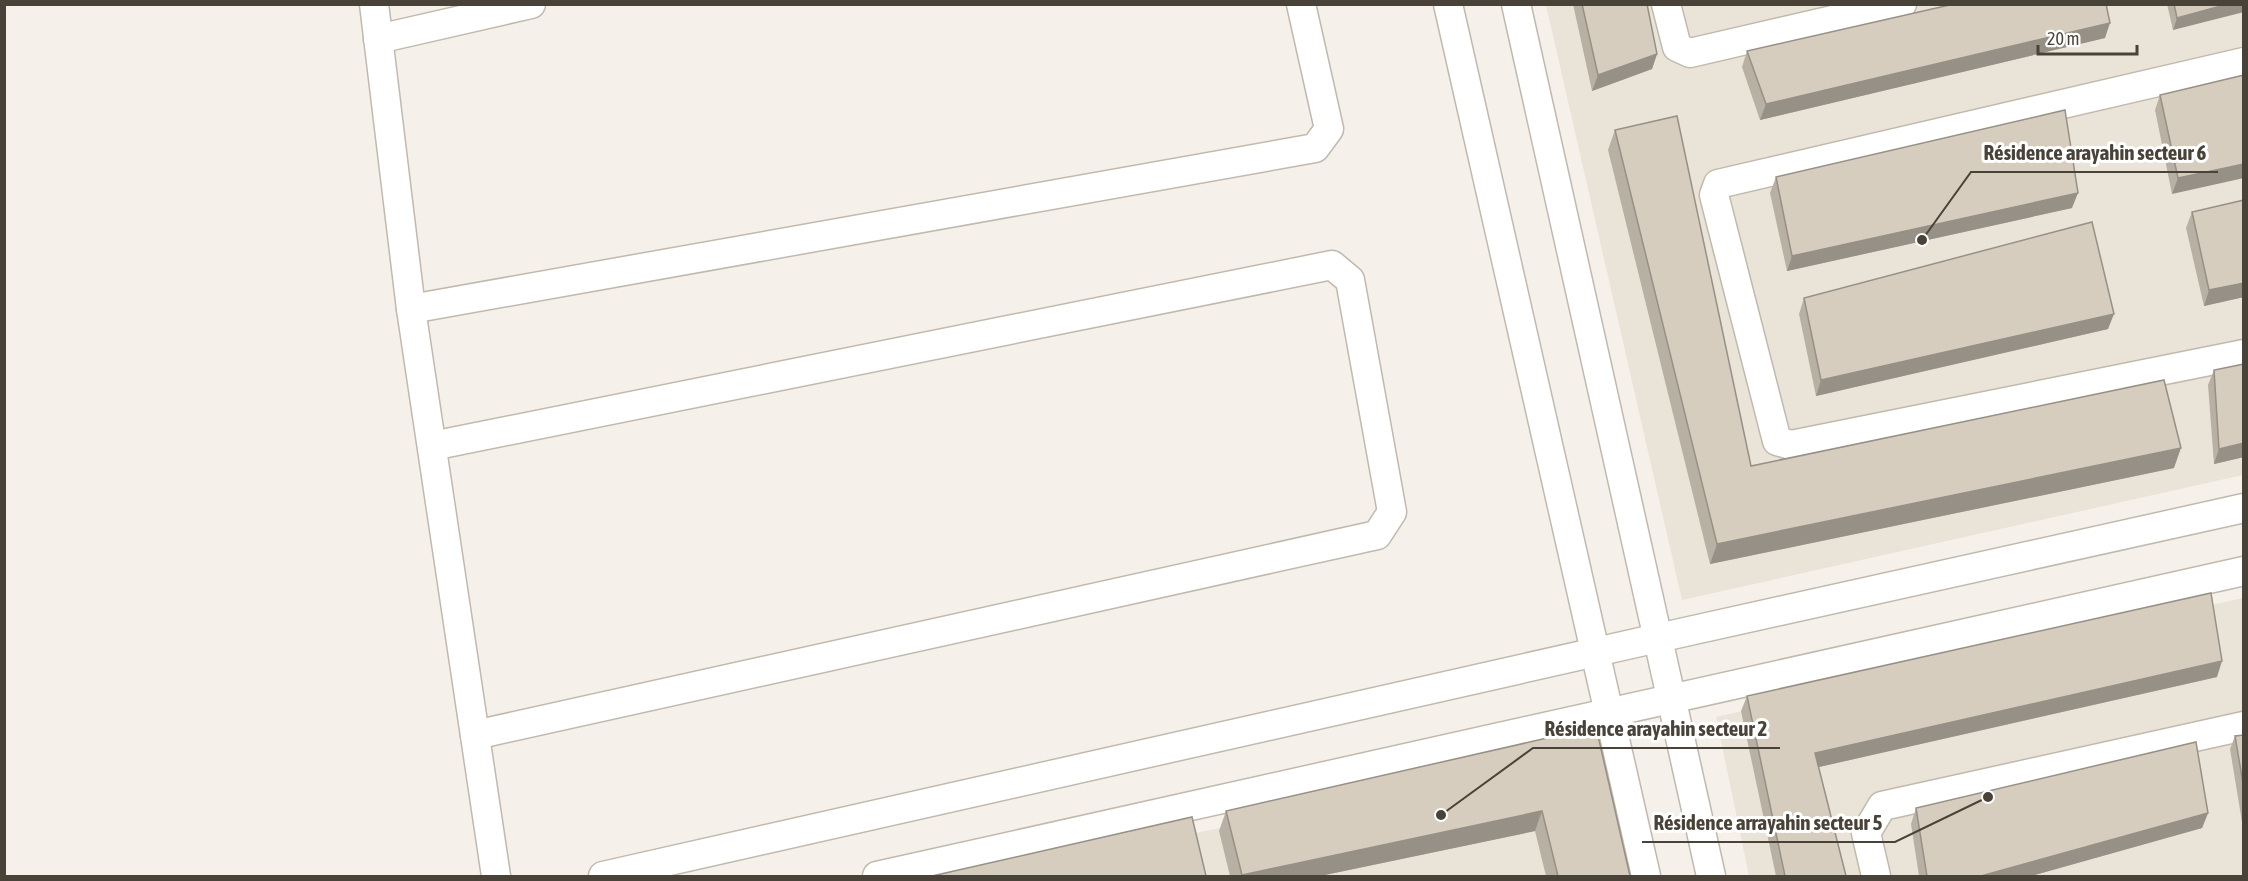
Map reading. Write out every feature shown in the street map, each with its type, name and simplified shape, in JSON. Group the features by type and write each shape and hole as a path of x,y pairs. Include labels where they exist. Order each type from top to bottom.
{"street":[{"path":"374,4 411,309 496,876"},
{"path":"378,39 531,4"},
{"path":"411,309 1315,148 1329,129 1301,4"},
{"path":"1448,4 1646,876"},
{"path":"1516,4 1711,876"},
{"path":"1666,4 1677,47 1690,53 1902,4"},
{"path":"2244,62 1718,184 1714,195 1777,441 1791,446 2244,354"},
{"path":"432,446 1332,265 1350,280 1392,512 1377,535 475,735"},
{"path":"603,876 2244,508"},
{"path":"877,876 2244,571"},
{"path":"1876,876 1866,833 1882,807 2244,726"}],"shaded area":[{"path":"1546,5 2243,5 2243,475 1682,600"},
{"path":"2243,598 2243,876 1749,876 1716,717"},
{"path":"1583,753 1613,876 987,876"}],"building":[{"path":"1582,4 1647,4 1657,54 1598,75"},
{"path":"1954,4 2106,4 2110,23 1766,104 1747,51"},
{"path":"2174,4 2228,4 2177,18"},
{"path":"2244,75 2244,164 2178,178 2160,95"},
{"path":"2065,110 2078,193 1792,256 1776,177"},
{"path":"1677,116 1751,466 2164,380 2181,448 1717,544 1615,130"},
{"path":"2244,200 2244,283 2209,290 2192,212"},
{"path":"2092,222 2114,314 1821,380 1804,298"},
{"path":"2244,364 2244,443 2219,449 2214,370"},
{"path":"2211,593 2222,661 1815,753 1846,876 1785,876 1747,696"},
{"path":"1596,727 1630,876 1558,876 1542,811 1242,875 1226,811"},
{"path":"2244,735 2244,789 2235,736"},
{"path":"2196,742 2208,813 1981,876 1927,876 1916,808"},
{"path":"1192,817 1206,876 932,876"}],"place":[{"name":"Résidence arayahin secteur 6","path":"1922,240"},
{"name":"Résidence arrayahin secteur 5","path":"1988,797"},
{"name":"Résidence arayahin secteur 2","path":"1441,815"}]}
